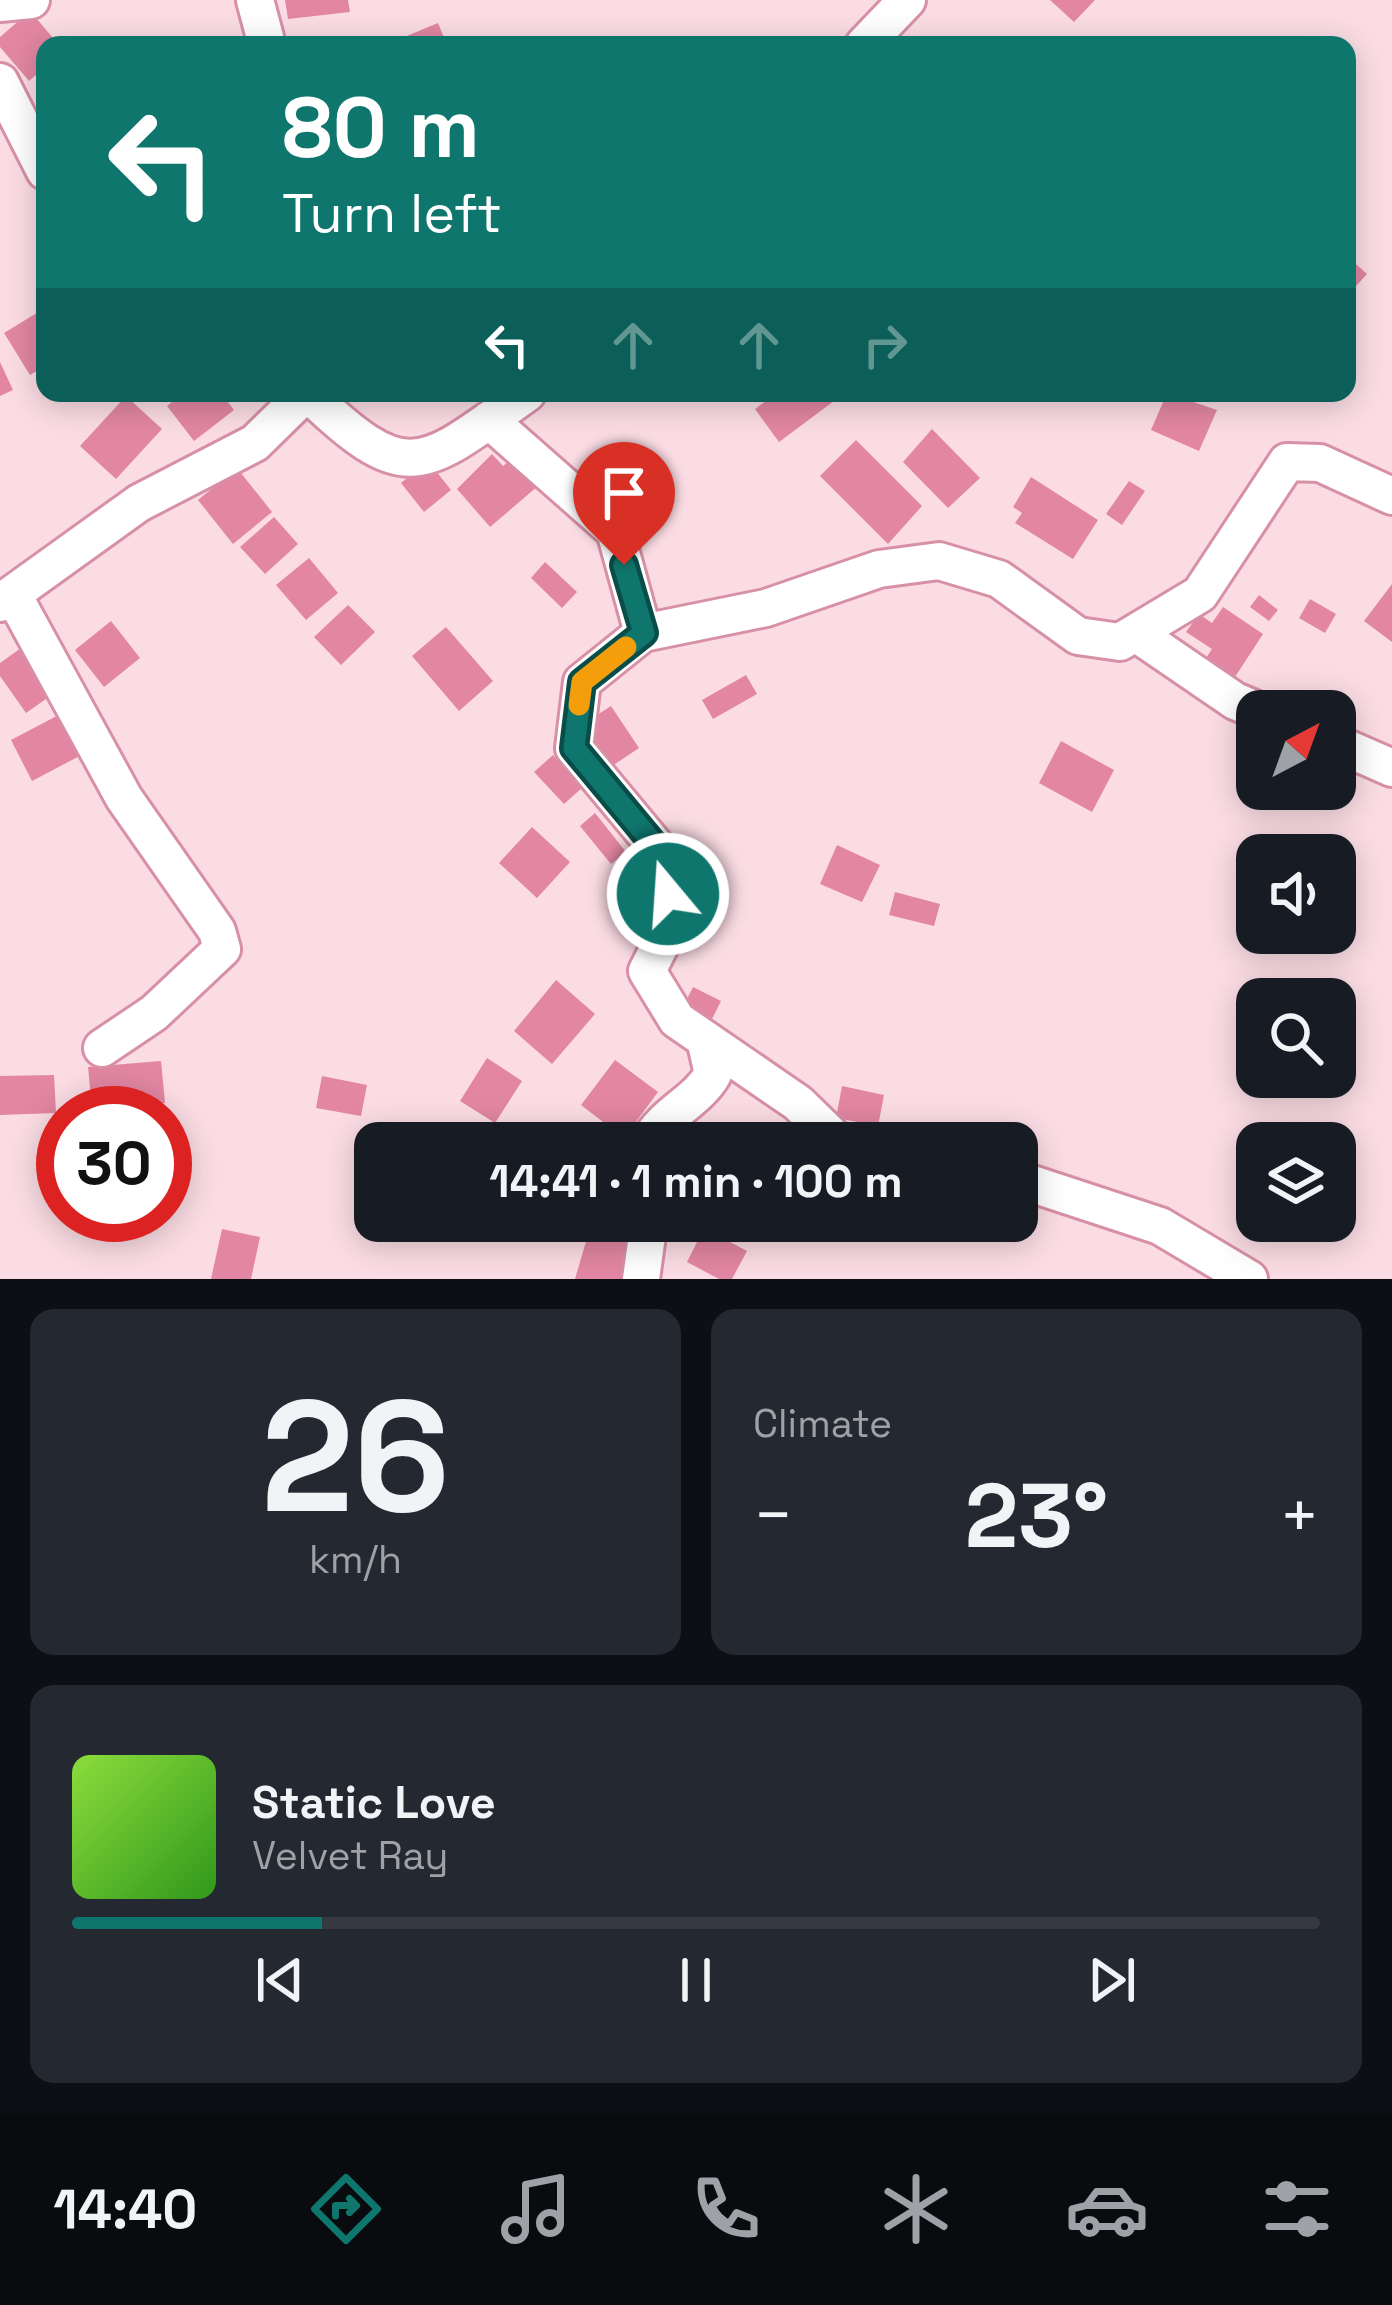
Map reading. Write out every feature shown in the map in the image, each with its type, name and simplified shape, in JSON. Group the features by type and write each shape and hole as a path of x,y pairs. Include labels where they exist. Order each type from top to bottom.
{"street":[{"path":"0,3 32,0"},
{"path":"255,0 265,36"},
{"path":"872,36 907,0"},
{"path":"0,82 36,153"},
{"path":"102,1048 154,1013 222,949 218,931 124,798 7,599 139,503 255,443 298,402"},
{"path":"317,402 355,438 387,457 443,451 514,402"},
{"path":"489,420 615,531 644,633"},
{"path":"817,1122 798,1103 677,1020 647,970 669,928 667,860 574,748 582,682 644,633 766,608 879,569 939,561 999,579 1078,636 1120,642 1200,593 1287,462 1320,463 1392,496"},
{"path":"1137,634 1236,701"},
{"path":"1356,752 1392,768"},
{"path":"662,1122 705,1088 713,1074 705,1039"},
{"path":"1038,1186 1160,1226 1249,1279"},
{"path":"641,1279 646,1242"}],"building":[{"path":"285,0 348,0 350,12 288,19"},
{"path":"1050,0 1095,0 1074,22"},
{"path":"30,11 51,36 36,36 36,75 29,81 0,47 0,37"},
{"path":"438,23 443,36 407,36"},
{"path":"1356,264 1367,274 1356,286"},
{"path":"36,313 36,371 30,375 4,333"},
{"path":"0,362 13,390 0,396"},
{"path":"120,402 133,402 162,429 116,479 80,446"},
{"path":"172,402 228,402 234,410 194,441 167,406"},
{"path":"764,402 833,402 779,442 755,409"},
{"path":"1163,402 1193,402 1217,410 1199,451 1151,430"},
{"path":"932,429 980,478 948,508 903,462"},
{"path":"856,440 922,506 888,544 820,476"},
{"path":"492,454 503,466 514,457 538,486 490,527 457,489"},
{"path":"428,461 451,490 424,512 401,483"},
{"path":"237,468 272,512 233,544 198,500"},
{"path":"1031,477 1098,520 1073,559 1015,523 1022,513 1013,507"},
{"path":"1129,481 1145,491 1122,525 1106,514"},
{"path":"274,517 298,544 265,574 240,547"},
{"path":"309,558 338,593 306,620 276,585"},
{"path":"545,562 577,592 562,608 531,578"},
{"path":"1392,584 1392,642 1364,621"},
{"path":"1259,595 1278,610 1269,621 1250,607"},
{"path":"1310,599 1336,614 1325,633 1299,618"},
{"path":"348,605 375,632 341,665 314,637"},
{"path":"1223,607 1263,634 1235,677 1206,658 1212,649 1186,632 1199,614 1212,623"},
{"path":"111,621 140,658 104,687 75,650"},
{"path":"446,627 493,681 459,711 412,656"},
{"path":"31,641 63,687 26,713 0,676 0,663"},
{"path":"746,675 757,694 713,719 702,700"},
{"path":"611,706 639,748 612,766 583,724"},
{"path":"70,709 91,750 32,781 11,740"},
{"path":"1061,741 1114,770 1092,812 1039,783"},
{"path":"553,755 583,787 564,804 534,772"},
{"path":"595,813 626,852 611,864 580,826"},
{"path":"532,827 570,862 537,898 499,863"},
{"path":"837,845 880,865 862,902 820,884"},
{"path":"895,892 940,904 934,926 889,915"},
{"path":"556,980 595,1014 552,1064 514,1031"},
{"path":"693,987 721,1001 711,1021 683,1007"},
{"path":"487,1058 522,1081 496,1122 460,1101"},
{"path":"615,1060 658,1092 636,1122 603,1122 581,1105"},
{"path":"161,1061 163,1086 90,1086 88,1067"},
{"path":"54,1075 55,1086 36,1086 36,1114 0,1115 0,1076"},
{"path":"322,1076 367,1085 361,1116 316,1108"},
{"path":"842,1086 884,1095 879,1122 836,1118"},
{"path":"222,1229 260,1237 251,1279 211,1279"},
{"path":"586,1242 635,1242 625,1279 575,1279"},
{"path":"697,1242 730,1242 747,1251 732,1279 719,1279 687,1262"}],"slow traffic":[{"path":"579,705 582,682 626,647"}],"route":[{"path":"624,565 644,633 582,682 574,748 667,860 668,894"}]}
